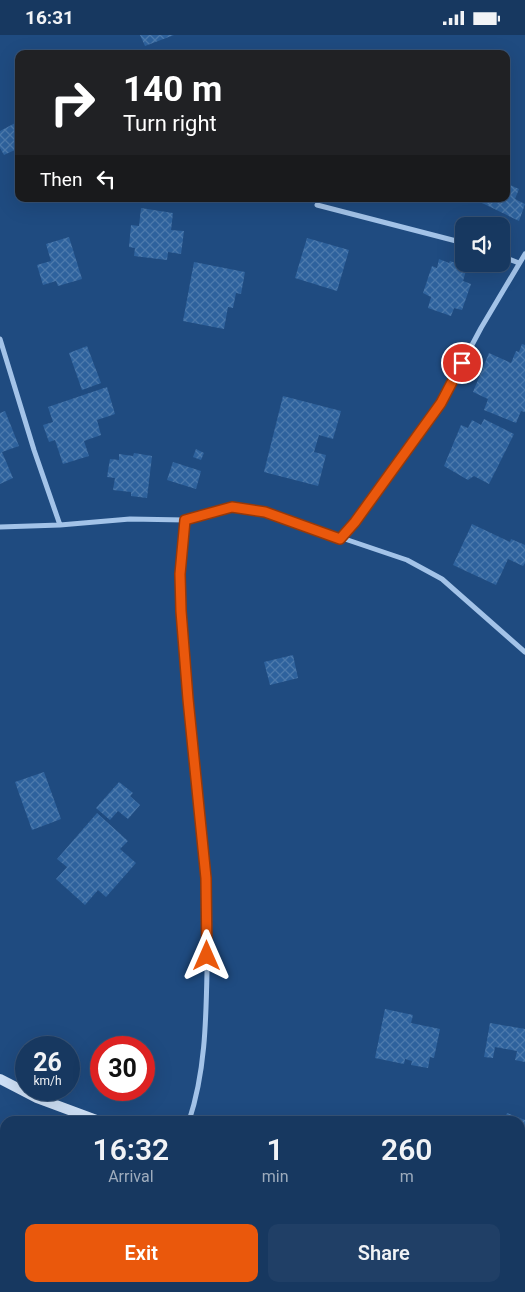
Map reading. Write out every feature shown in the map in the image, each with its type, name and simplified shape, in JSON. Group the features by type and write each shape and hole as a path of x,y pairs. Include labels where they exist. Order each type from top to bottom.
{"main road":[{"path":"0,1079 37,1098 86,1116"}],"street":[{"path":"317,205 455,241"},
{"path":"340,539 355,522 441,403 481,328 525,254"},
{"path":"510,260 519,263"},
{"path":"0,339 34,450 60,525"},
{"path":"0,527 60,525 130,519 185,520 232,507 265,512 340,539 407,560 442,579 525,653"},
{"path":"185,520 180,574 181,611 206,878 207,923 203,1063 196,1102 191,1116"}],"building":[{"path":"140,35 174,35 145,46"},
{"path":"15,123 15,150 4,155 0,148 0,131"},
{"path":"510,185 519,189 515,199 525,204 519,221 482,203 510,202"},
{"path":"141,208 173,213 171,230 184,231 181,254 168,252 167,260 134,256 135,248 129,247 131,225 139,226"},
{"path":"69,237 82,279 58,286 56,281 43,285 37,265 51,261 46,244"},
{"path":"307,238 349,250 337,291 295,278"},
{"path":"439,259 449,263 450,261 455,263 455,272 466,272 463,281 471,284 462,310 454,308 451,316 428,308 431,297 423,293 432,266 437,268"},
{"path":"194,262 245,272 241,294 236,293 233,308 228,307 224,329 183,321"},
{"path":"522,344 525,345 525,412 521,411 516,423 484,410 488,399 473,392 489,353 511,363 516,351 519,352"},
{"path":"87,346 101,383 82,390 69,353"},
{"path":"107,387 115,414 97,420 101,435 84,441 89,456 63,464 55,440 49,442 43,425 53,422 48,407"},
{"path":"283,396 341,411 333,439 319,435 314,452 326,455 318,486 264,472"},
{"path":"5,411 19,446 2,452 13,478 0,484 0,413"},
{"path":"484,419 514,434 489,484 474,476 468,480 444,466 461,425 468,428 472,420 481,425"},
{"path":"196,449 204,453 201,460 193,457"},
{"path":"134,453 152,456 147,498 131,496 131,492 113,490 115,478 107,477 110,459 119,460 119,454 133,456"},
{"path":"173,462 201,471 196,489 167,480"},
{"path":"472,524 510,542 511,539 525,545 525,563 523,566 508,559 496,585 453,565"},
{"path":"293,655 298,678 270,685 264,662"},
{"path":"44,772 61,819 32,830 15,782"},
{"path":"119,782 133,793 130,796 140,805 128,819 118,811 110,820 96,808"},
{"path":"97,813 128,841 120,849 136,863 106,897 98,890 85,905 56,879 67,867 57,859"},
{"path":"385,1009 413,1015 411,1023 440,1029 434,1058 430,1057 428,1068 411,1065 412,1061 405,1059 404,1064 375,1058"},
{"path":"490,1023 525,1029 525,1062 515,1060 517,1051 495,1047 493,1058 484,1057"}],"route":[{"path":"207,956 206,878 181,611 180,574 185,520 232,507 265,512 340,539 355,522 441,403 462,363"}]}
